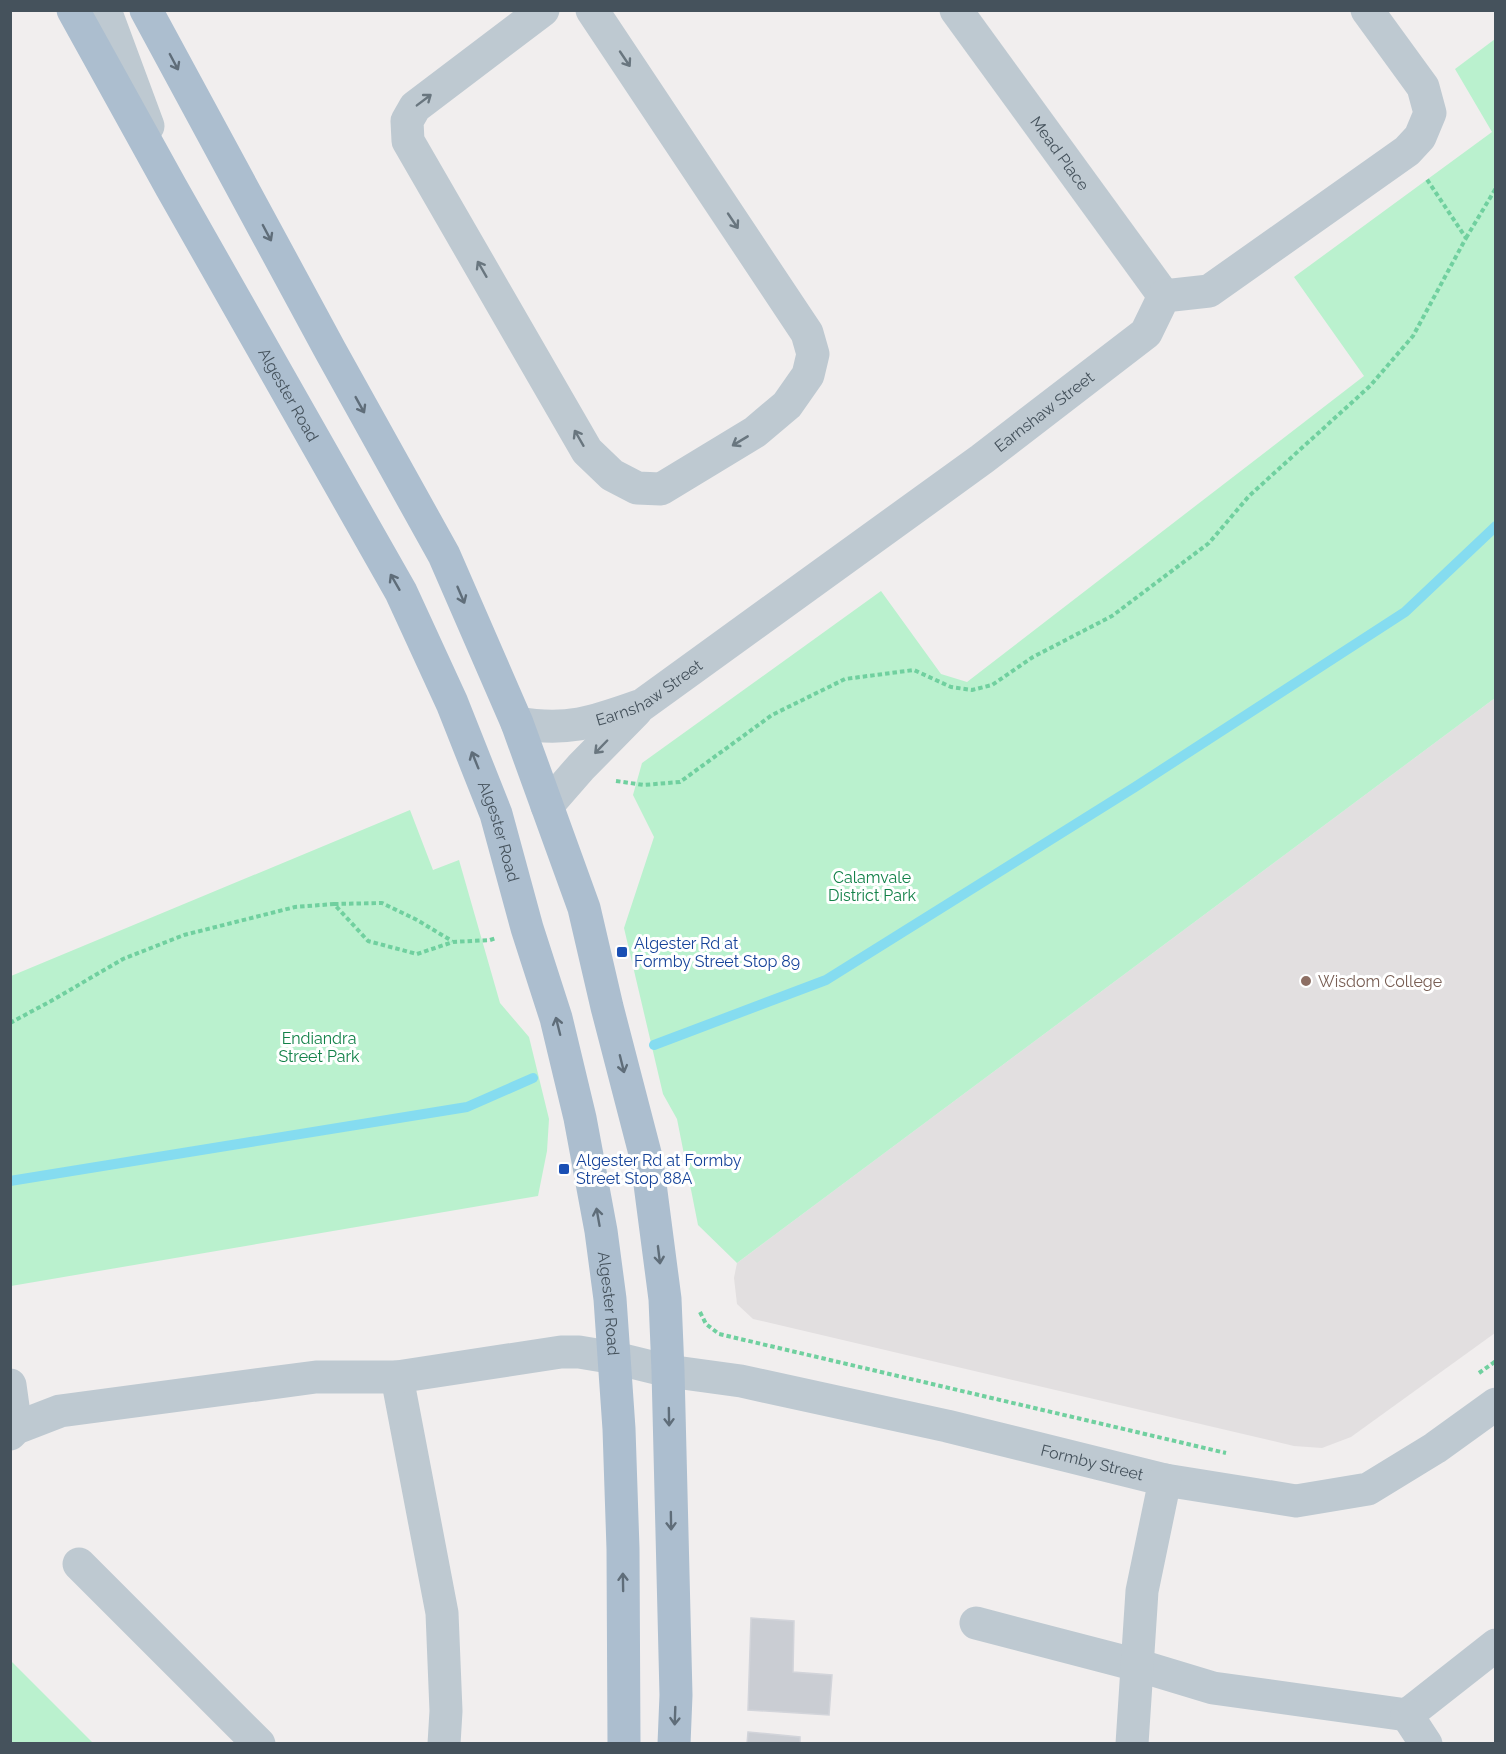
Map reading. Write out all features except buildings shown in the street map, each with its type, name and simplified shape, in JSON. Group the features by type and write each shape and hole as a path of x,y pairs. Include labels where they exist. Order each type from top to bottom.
{"main road":[{"name":"Algester Road","path":"73,10 401,592 452,703 496,814 527,928 556,1018 580,1118 610,1299 615,1358 623,1549 624,1743"},
{"path":"146,10 444,555 517,723 584,908 646,1161 664,1299 668,1371 676,1695 674,1743"}],"street":[{"path":"105,10 171,187"},
{"path":"543,10 415,107 407,122 408,141 587,451 612,475 637,488 661,489 755,432 787,405 808,375 813,354 807,333 592,10"},
{"name":"Mead Place","path":"956,10 1164,296"},
{"path":"1164,296 1209,291 1407,152 1420,137 1430,113 1423,87 1367,10"},
{"name":"Earnshaw Street","path":"517,723 539,727 567,727 594,722 642,705 982,459 1146,333 1164,296"},
{"path":"547,806 642,705"},
{"name":"Formby Street","path":"13,1431 60,1411 316,1377 397,1377 561,1352 579,1352 668,1371 741,1381 947,1426 1165,1480 1296,1501 1368,1489 1435,1448 1496,1404"},
{"path":"397,1377 442,1613 446,1711 444,1743"},
{"path":"10,1385 13,1431"},
{"path":"1132,1743 1142,1591 1165,1480"},
{"path":"79,1564 259,1743"},
{"path":"976,1623 1137,1665 1213,1688 1407,1715 1496,1645"},
{"path":"1407,1715 1426,1743"}],"path":[{"path":"1407,152 1466,238"},
{"path":"608,786 615,781 644,785 680,782 772,715 845,679 914,670 951,687 972,690 992,685 1034,657 1112,616 1209,543 1249,496 1370,386 1413,336 1496,188"},
{"path":"10,1023 123,959 184,935 295,907 382,903 417,920 453,942"},
{"path":"334,904 368,940 417,954 453,942 490,940 527,928"},
{"path":"698,1308 706,1324 719,1334 1236,1455"},
{"path":"1477,1374 1496,1361"}],"shaded area":[{"name":"Wisdom College","path":"1495,698 1495,1333 1351,1437 1322,1448 1294,1446 753,1319 737,1304 734,1278 737,1263"}],"green space":[{"name":"Calamvale District Park","path":"1495,39 1495,698 737,1263 698,1225 677,1119 663,1094 624,928 654,837 633,795 642,763 881,591 941,674 967,682 1364,376 1294,277 1492,132 1455,69"},
{"name":"Endiandra Street Park","path":"410,810 433,870 459,860 500,1003 529,1037 549,1119 547,1151 538,1196 11,1286 11,976"},
{"path":"11,1661 93,1743 11,1743"}],"waterway":[{"path":"654,1045 826,980 1135,787 1405,612 1496,526"},
{"path":"10,1181 467,1107 533,1078"}],"place":[{"name":"Algester Rd at Formby Street Stop 89","path":"622,952"},
{"name":"Wisdom College","path":"1306,981"},
{"name":"Algester Rd at Formby Street Stop 88A","path":"564,1169"}]}
